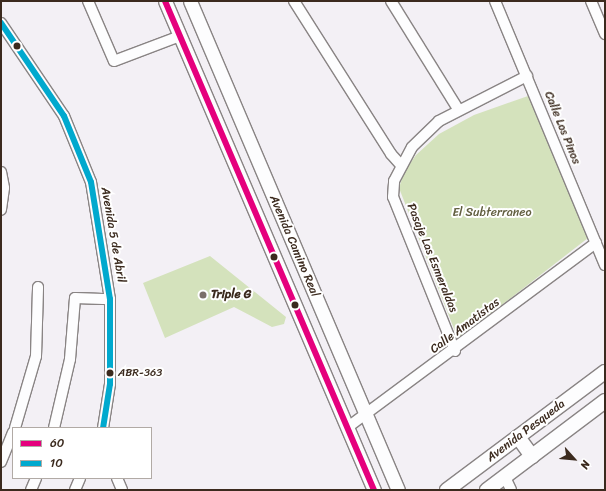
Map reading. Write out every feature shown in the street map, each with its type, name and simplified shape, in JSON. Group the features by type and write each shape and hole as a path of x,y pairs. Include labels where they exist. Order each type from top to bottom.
{"main road":[{"name":"Avenida Pesqueda","path":"447,490 605,372"},
{"name":"Avenida Pesqueda","path":"487,490 605,401"},
{"path":"518,437 532,456"}],"street":[{"path":"88,1 114,62 180,36"},
{"name":"Avenida Camino Real","path":"165,1 374,490"},
{"name":"Avenida Camino Real","path":"190,1 398,490"},
{"path":"294,1 391,154 400,164 429,129 458,109 527,76"},
{"path":"391,1 458,109"},
{"name":"Calle Los Pinos","path":"495,1 605,265"},
{"path":"591,1 605,34"},
{"name":"Avenida 5 de Abril","path":"1,23 5,35 64,116 91,182 110,299 110,384 102,427"},
{"name":"Pasaje Las Esmeraldas","path":"400,164 393,197 455,351"},
{"path":"1,172 4,188 1,210"},
{"name":"Calle Amatistas","path":"348,427 366,416 455,351 596,243"},
{"path":"15,427 36,356 38,287"},
{"path":"54,427 70,359 75,298 110,299"},
{"path":"1,462 8,443"},
{"path":"505,477 511,490"},
{"path":"31,490 36,479"},
{"path":"75,490 80,479"},
{"path":"117,479 122,490"}],"green space":[{"name":"El Subterraneo","path":"528,96 588,238 458,339 399,188 404,172 416,155 439,134 474,115"},
{"name":"Triple G","path":"210,256 286,317 284,324 272,327 234,307 165,338 143,283"}],"transit line":[{"name":"60","path":"165,1 374,490"},
{"name":"10","path":"1,23 64,116 91,182 110,299 110,384 103,427"}],"place":[{"name":"Triple G","path":"203,295"},
{"name":"ABR-363","path":"110,373"}]}
